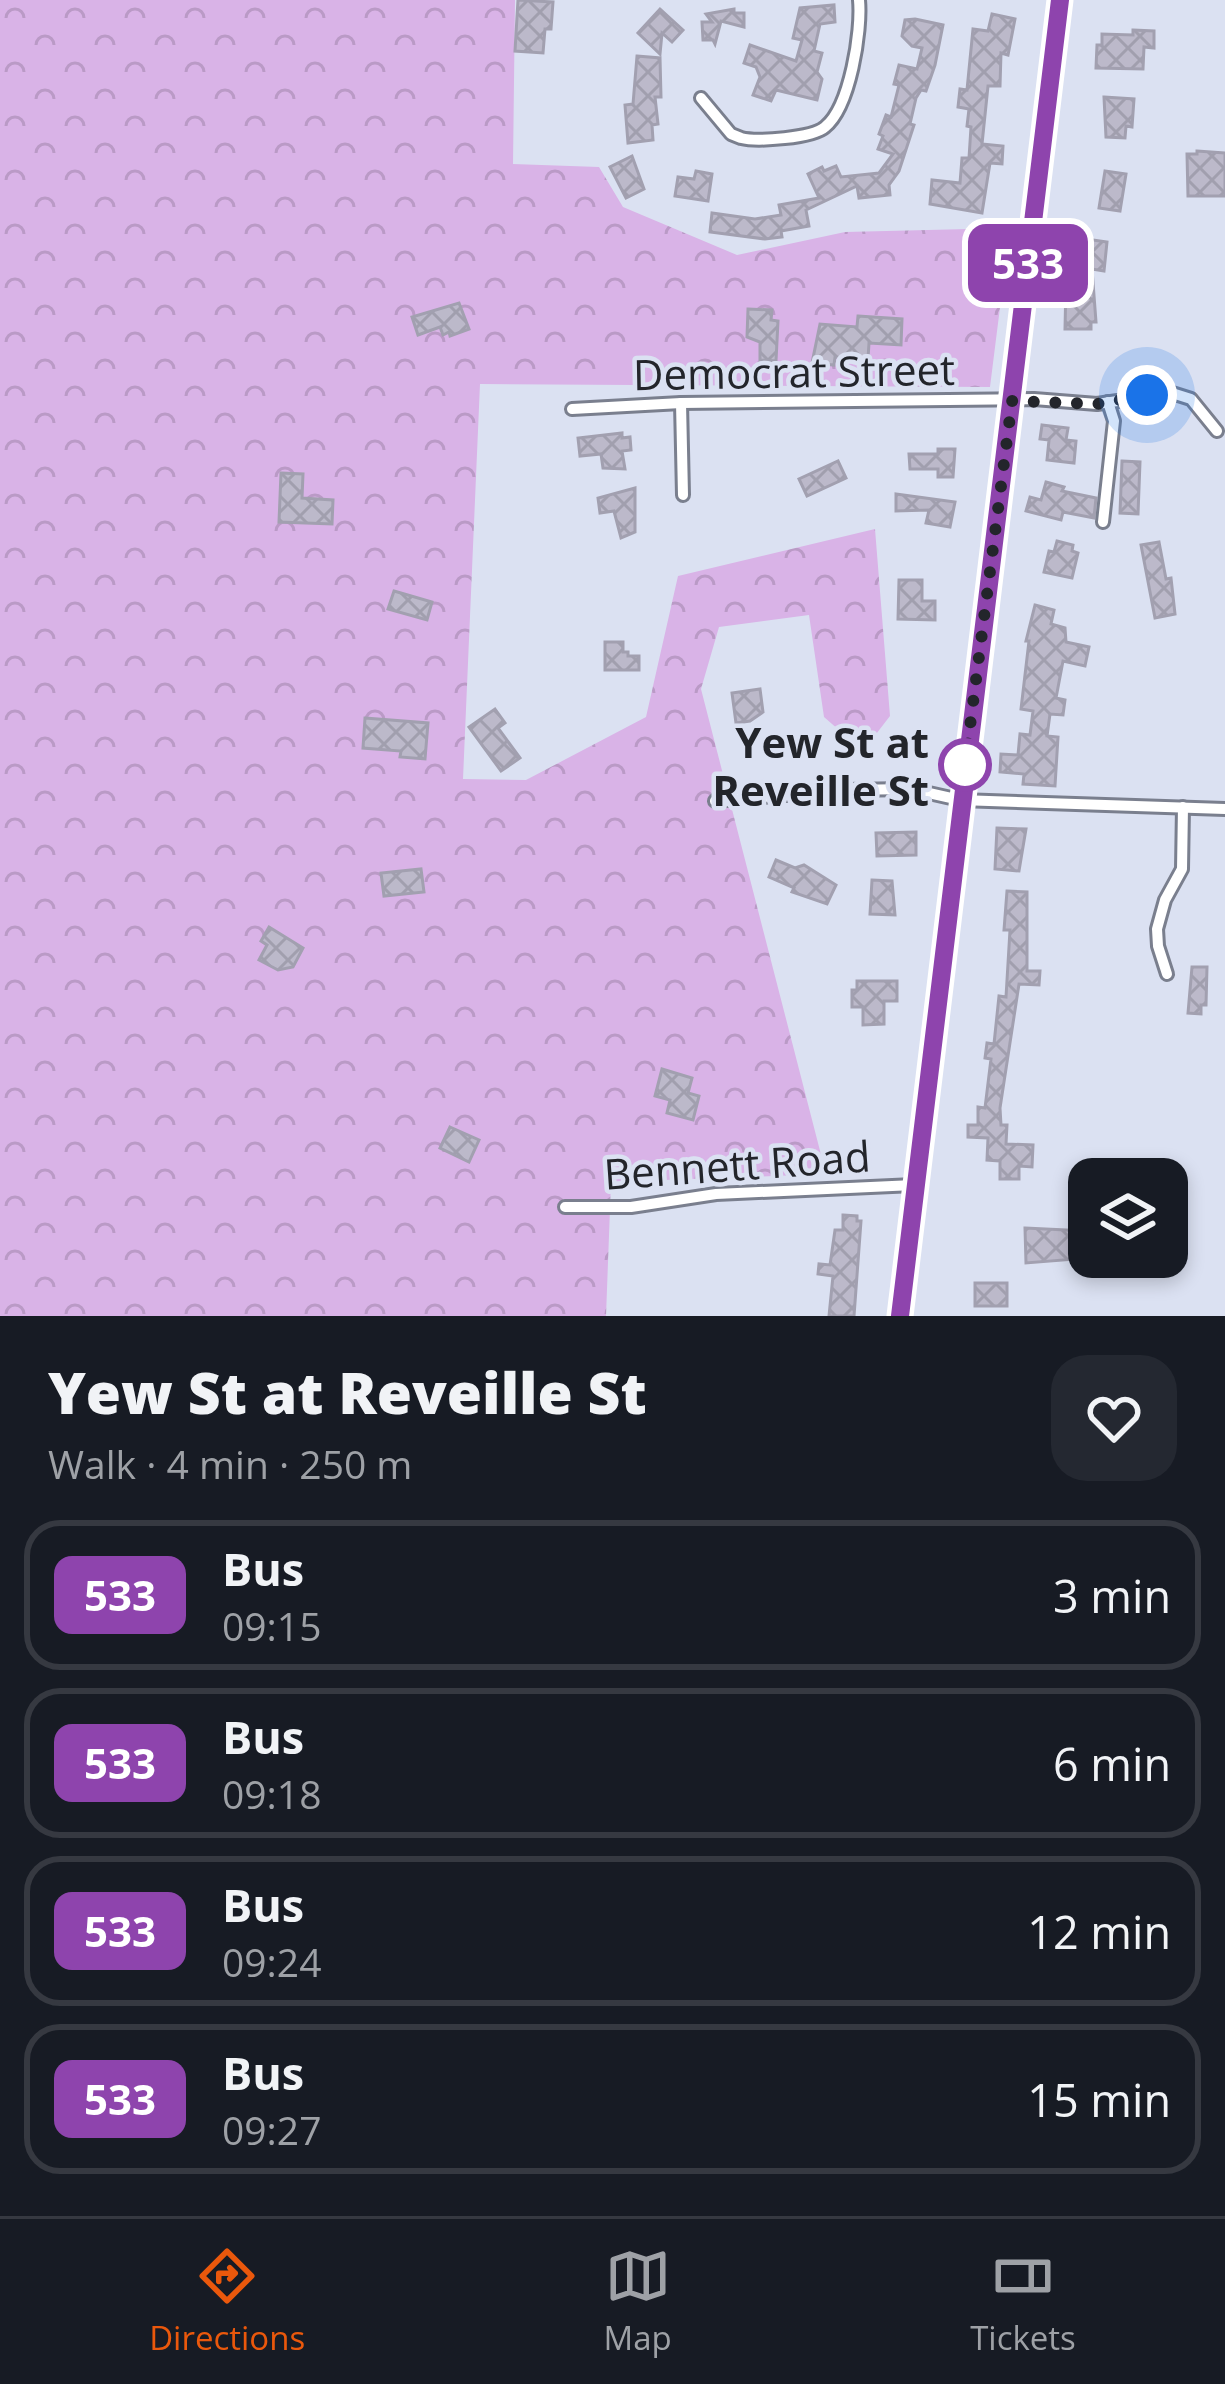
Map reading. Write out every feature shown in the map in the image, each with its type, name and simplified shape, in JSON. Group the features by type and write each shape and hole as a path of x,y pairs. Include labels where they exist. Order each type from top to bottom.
{"street":[{"path":"701,98 731,134 741,138 818,133 831,122 848,80 859,28 859,0"},
{"path":"900,1316 1060,0"},
{"name":"Democrat Street","path":"572,409 1108,402 1172,393 1190,399 1217,431"},
{"path":"1103,522 1114,421 1108,402"},
{"path":"681,404 683,495"},
{"path":"715,801 911,789 960,800 1225,809"},
{"path":"1168,974 1157,929 1165,900 1182,869 1183,807"},
{"name":"Bennett Road","path":"565,1207 631,1207 716,1194 914,1185"}],"green space":[{"path":"0,0 515,0 513,164 599,167 623,207 737,255 845,232 1010,228 990,387 480,384 463,779 526,780 646,717 678,576 875,529 890,716 863,751 824,717 809,615 719,627 701,689 826,1174 611,1182 606,1316 0,1316"}],"building":[{"path":"518,0 553,2 543,53 515,51"},
{"path":"834,5 835,22 820,24 814,51 822,53 817,100 776,90 771,101 753,95 760,77 756,67 744,63 750,45 796,61 802,40 793,38 800,8"},
{"path":"660,9 683,30 672,42 662,33 660,54 638,33"},
{"path":"734,9 734,13 744,13 744,27 721,21 715,44 703,40 702,22 712,22 706,14"},
{"path":"992,14 1015,19 1008,55 1001,53 1000,86 988,86 982,144 1003,146 1002,164 990,163 982,213 930,204 932,180 960,183 962,158 969,158 969,109 958,107 960,89 967,90 973,29 988,31"},
{"path":"905,20 943,25 935,65 926,91 921,90 916,98 910,124 914,125 899,171 889,185 890,195 859,198 857,186 806,210 809,226 781,231 782,237 710,232 712,213 755,219 781,215 779,205 819,198 808,174 822,167 824,171 836,166 841,177 879,173 893,154 878,149 883,136 879,134 886,115 891,117 899,65 917,69 922,48 902,36"},
{"path":"1133,30 1154,31 1154,48 1144,47 1143,69 1096,68 1102,34 1133,35"},
{"path":"637,56 660,58 661,97 655,97 658,124 652,125 653,140 628,143 625,105 633,104"},
{"path":"1104,97 1134,99 1132,127 1126,126 1125,138 1106,137"},
{"path":"1225,153 1225,196 1188,196 1187,154"},
{"path":"632,156 644,189 626,198 610,167"},
{"path":"696,171 712,174 708,201 675,196 678,177 694,179"},
{"path":"1105,171 1126,174 1120,211 1099,208"},
{"path":"1086,239 1107,242 1104,271 1092,269 1096,322 1091,322 1091,329 1065,329 1066,284 1081,285"},
{"path":"459,303 469,329 450,336 449,332 443,335 440,327 418,335 412,317"},
{"path":"748,309 772,310 771,320 778,321 776,361 760,360 760,342 747,337"},
{"path":"858,316 902,319 901,345 869,343 868,359 835,357 834,365 812,363 820,324 857,327"},
{"path":"1042,425 1068,428 1066,440 1076,441 1074,463 1047,460 1049,440 1040,439"},
{"path":"622,433 622,438 630,437 631,450 622,451 625,469 603,468 601,454 580,456 578,438"},
{"path":"938,449 955,449 953,477 938,477 938,469 910,469 909,454 938,454"},
{"path":"838,461 846,478 807,496 799,479"},
{"path":"1122,461 1140,462 1138,514 1120,513"},
{"path":"281,473 303,474 302,498 333,500 332,524 279,522"},
{"path":"1046,482 1064,487 1062,491 1096,498 1094,518 1063,512 1061,520 1026,511 1030,497 1041,500"},
{"path":"635,488 635,532 621,538 614,511 600,513 598,498"},
{"path":"896,494 955,502 950,527 926,523 929,510 896,511"},
{"path":"1057,541 1073,545 1072,551 1078,553 1072,578 1044,572"},
{"path":"1159,542 1166,579 1171,578 1175,614 1155,618 1141,545"},
{"path":"899,580 922,580 922,601 935,601 935,620 898,619"},
{"path":"394,591 432,602 427,620 388,609"},
{"path":"1035,605 1054,610 1051,624 1065,628 1066,642 1089,647 1085,666 1063,661 1056,698 1065,700 1063,715 1050,714 1047,736 1058,737 1055,786 1023,784 1024,774 1000,772 1001,754 1018,755 1020,734 1030,735 1033,711 1021,709 1026,641"},
{"path":"605,642 623,642 623,652 639,656 639,670 605,670"},
{"path":"760,689 763,712 736,723 732,693"},
{"path":"495,709 505,723 498,728 520,758 501,771 469,727"},
{"path":"365,718 428,723 425,759 400,757 401,751 363,748"},
{"path":"997,828 1026,829 1019,871 995,869"},
{"path":"916,832 916,855 877,856 876,833"},
{"path":"776,860 795,868 804,865 836,885 827,904 792,892 794,888 769,877"},
{"path":"421,869 424,892 384,896 381,873"},
{"path":"872,880 892,881 895,915 870,914"},
{"path":"1007,891 1027,892 1027,971 1040,971 1039,985 1019,984 1000,1108 1001,1125 1007,1125 1006,1144 1033,1145 1032,1167 1019,1166 1019,1179 1000,1179 1000,1161 987,1160 988,1138 968,1137 968,1125 978,1125 978,1107 985,1108 991,1059 985,1058 987,1043 994,1044 999,996 1006,997"},
{"path":"269,927 303,948 293,967 278,970 259,960"},
{"path":"1192,967 1207,967 1206,1005 1201,1005 1201,1014 1188,1013"},
{"path":"857,981 897,981 897,1001 884,1001 884,1024 863,1025 863,1007 852,1007"},
{"path":"662,1069 692,1078 688,1093 699,1096 693,1120 667,1113 670,1100 655,1096"},
{"path":"450,1127 479,1140 469,1162 440,1148"},
{"path":"843,1215 861,1221 854,1316 829,1316 833,1276 818,1274 819,1264 830,1265 835,1230 843,1230"},
{"path":"1025,1228 1068,1230 1068,1260 1026,1263"},
{"path":"975,1283 1007,1283 1007,1306 975,1306"}],"bus line":[{"name":"533","path":"900,1316 1060,0"}],"place":[{"name":"Yew St at Reveille St","path":"965,765"}],"route":[{"path":"965,765 1012,401 1097,404 1147,395"}]}
